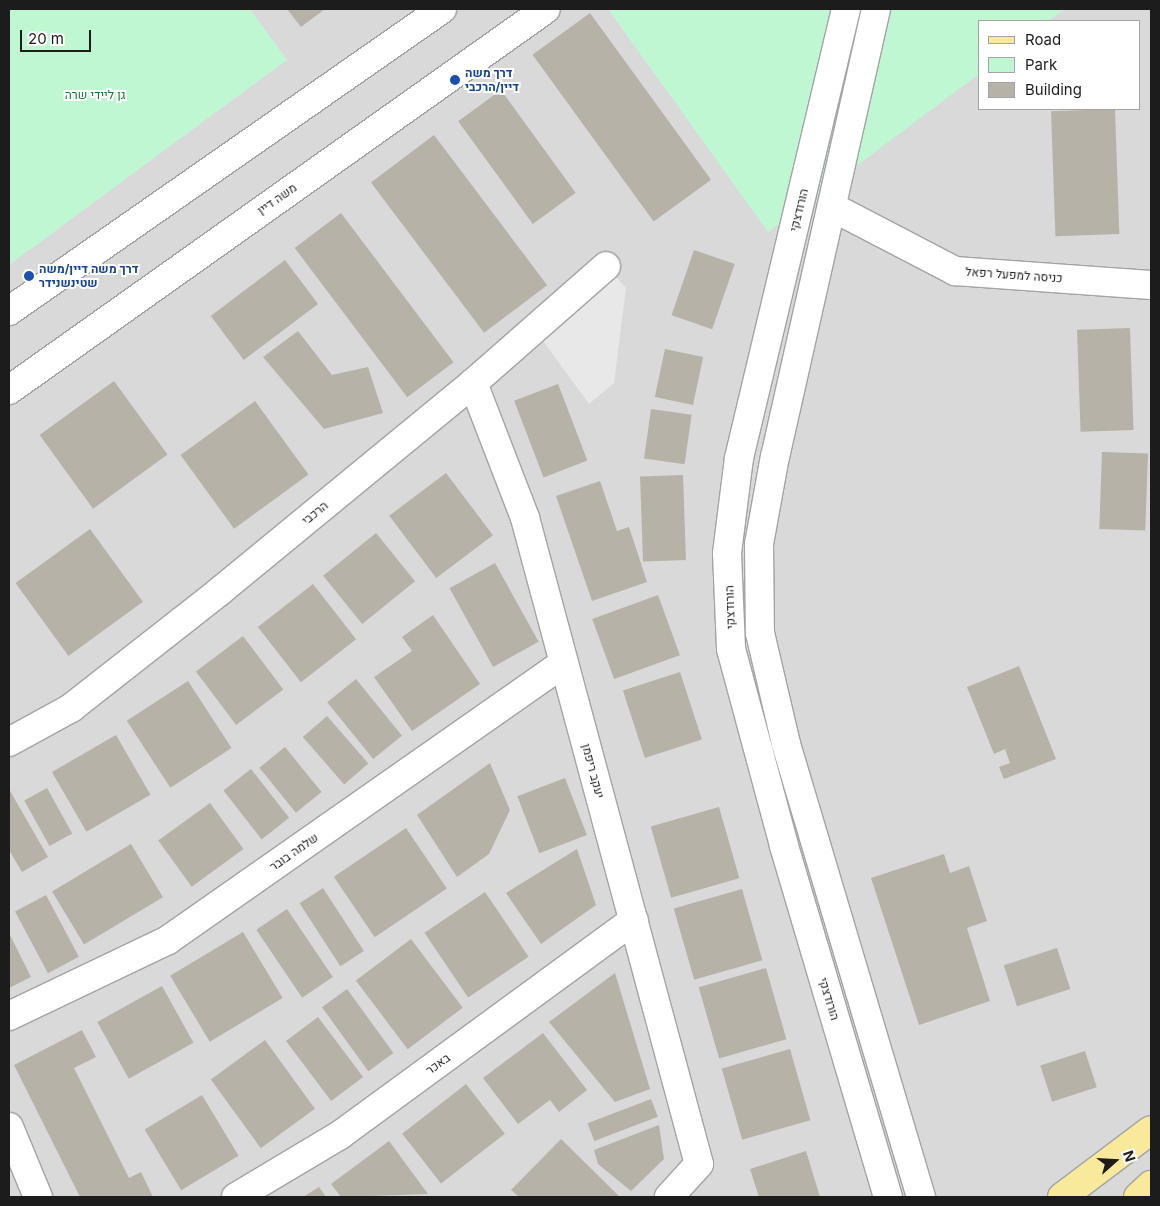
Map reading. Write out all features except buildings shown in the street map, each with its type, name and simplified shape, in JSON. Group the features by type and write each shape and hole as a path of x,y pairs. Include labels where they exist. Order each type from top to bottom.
{"main road":[{"path":"1062,1197 1151,1130"},
{"path":"1138,1197 1151,1185"}],"street":[{"path":"9,311 442,9"},
{"name":"משה דיין","path":"9,390 546,9"},
{"name":"הורודצקי","path":"846,9 739,458 727,553 736,666 888,1197"},
{"path":"876,9 759,544 760,633 786,744 921,1197"},
{"name":"כניסה למפעל רפאל","path":"832,207 955,271 1151,285"},
{"name":"הרכבי","path":"9,742 70,708 473,382 606,266"},
{"name":"יעקב ריפמן","path":"473,382 526,518 699,1164 669,1197"},
{"name":"שלמה בובר","path":"9,1016 168,940 564,663"},
{"name":"באכר","path":"236,1197 340,1135 634,920"},
{"path":"9,1127 38,1197"}],"shaded area":[{"path":"9,9 1151,9 1151,1197 9,1197"},
{"path":"606,266 626,288 614,383 589,404 533,327"}],"green space":[{"name":"גן ליידי שרה","path":"9,9 250,9 287,60 9,265"},
{"path":"608,9 1065,9 1049,20 978,20 978,75 768,232"}],"place":[{"name":"דרך משה דיין/הרכבי","path":"455,80"},
{"name":"דרך משה דיין/משה שטינשנידר","path":"29,276"}]}
